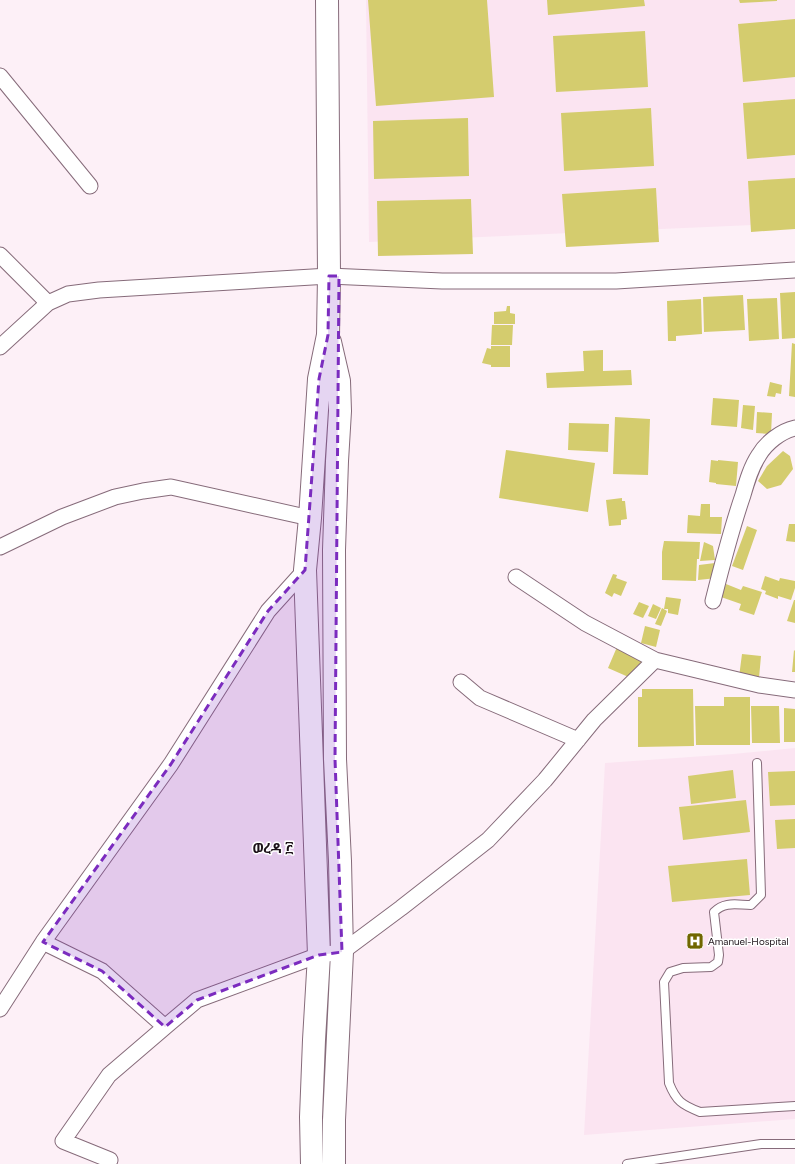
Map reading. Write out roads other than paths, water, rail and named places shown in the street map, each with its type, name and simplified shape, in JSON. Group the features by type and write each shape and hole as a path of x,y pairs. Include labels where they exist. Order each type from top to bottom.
{"main road":[{"path":"327,0 334,276 340,411 334,550 335,759 340,862 342,952 334,1113 334,1164"},
{"path":"312,1164 311,1117 319,955 305,570 319,379 328,335 334,276 338,0"},
{"path":"328,335 339,381"}],"street":[{"path":"0,76 90,186"},
{"path":"0,255 48,303"},
{"path":"1,344 48,303 68,294 99,290 334,276 442,281 616,282 795,270"},
{"path":"713,602 727,543 752,468 759,454 771,440 790,429 795,428"},
{"path":"0,547 62,517 115,497 142,491 172,487 310,518"},
{"path":"0,1009 43,942 171,764 268,611 305,570"},
{"path":"516,577 585,623 655,660 759,685 795,690"},
{"path":"110,1160 63,1141 108,1075 197,1000 319,955 342,952 401,908 488,840 545,780 594,720 655,660"},
{"path":"461,682 480,698 578,740"},
{"path":"43,942 102,971 165,1027"}],"lane":[{"path":"757,764 761,895 751,905 728,904 720,906 714,912 719,955 718,962 711,967 683,968 670,972 664,982 669,1083 674,1095 686,1106 700,1112 795,1106"},
{"path":"628,1164 761,1144 795,1144"}],"place":[{"name":"Amanuel-Hospital","path":"695,941"}],"district":[{"name":"ወረዳ ፫","path":"273,848"}]}
